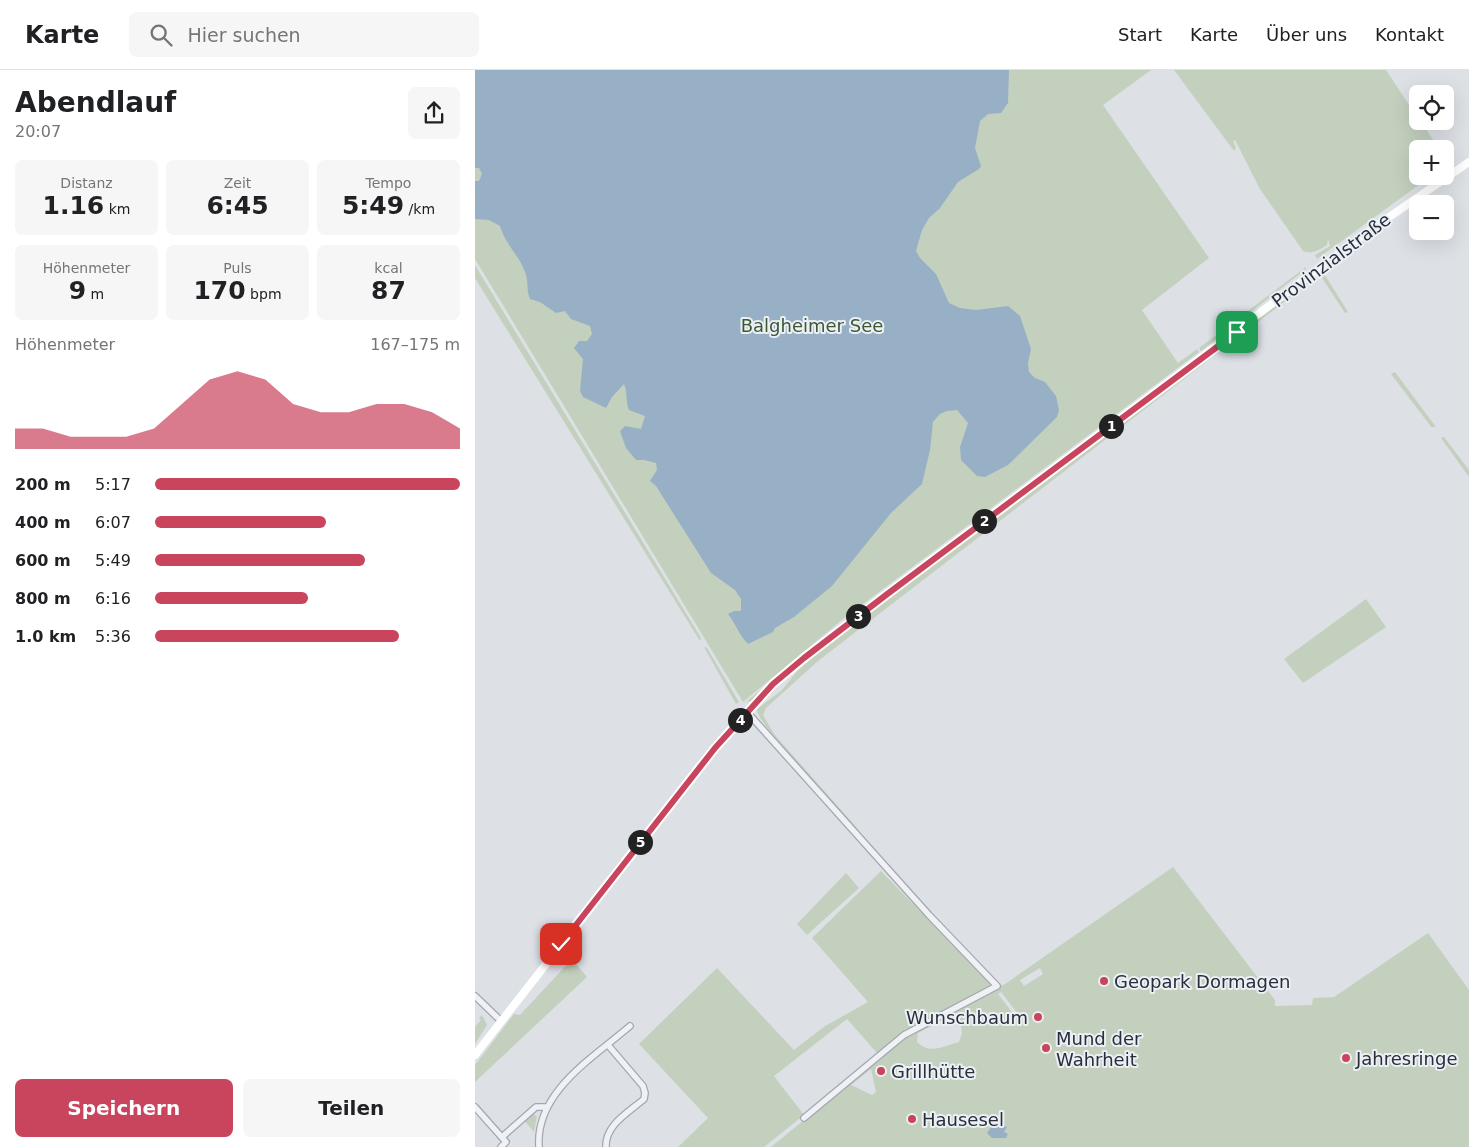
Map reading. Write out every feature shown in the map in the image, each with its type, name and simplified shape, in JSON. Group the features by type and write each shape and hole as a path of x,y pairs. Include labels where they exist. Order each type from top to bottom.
{"main road":[{"name":"Provinzialstraße","path":"475,1055 665,810 747,712 804,658 1366,232 1469,162"}],"street":[{"path":"747,712 929,915 997,986 904,1035 804,1118"},
{"path":"475,996 501,1021"},
{"path":"539,1147 539,1130 546,1107 559,1088 630,1026"},
{"path":"606,1147 607,1137 612,1126 644,1099 645,1093 643,1086 608,1045"},
{"path":"475,1107 506,1142 501,1147"},
{"path":"501,1137 535,1107 546,1107"}],"green space":[{"name":"Balgheimer See","path":"475,70 1151,70 1103,105 1209,258 1142,310 1178,363 1197,349 1199,352 843,619 743,702 475,259"},
{"path":"1174,70 1386,70 1409,105 1409,130 1427,130 1433,140 1409,140 1409,185 1419,185 1317,259 1315,255 1330,246 1328,239 1327,245 1318,250 1312,252 1303,251 1260,189 1235,140 1233,141 1236,148 1234,151"},
{"path":"1367,235 1354,247 1352,253 1343,256 1323,272 1348,312 1345,313 1320,275 1322,269"},
{"path":"475,265 701,638 700,641 475,278"},
{"path":"1306,267 1306,269 1201,351 1199,348"},
{"path":"1310,279 1314,279 818,661 766,708 763,715 774,734 857,828 854,829 783,748 760,717 757,709 782,690 798,670 849,626"},
{"path":"1198,355 846,621 802,656 751,701 746,702 845,620"},
{"path":"1395,372 1436,427 1431,427 1391,374"},
{"path":"1444,437 1469,470 1469,477 1441,438"},
{"path":"1366,599 1386,627 1303,683 1284,659"},
{"path":"704,647 707,648 739,702 736,704"},
{"path":"1173,867 1275,1000 1275,1006 1312,1005 1313,998 1334,997 1428,933 1469,990 1469,1147 771,1147 906,1037 1005,984","holes":["1040,968 1043,974 1024,986 1020,980","1001,992 1018,1014 1015,1016 998,994","959,1012 962,1033 959,1042 932,1049 927,1048 917,1042 918,1033","871,1069 876,1092 872,1095 851,1085"]},
{"path":"881,871 991,984 989,988 901,1034 877,1053 847,1019 774,1076 804,1115 764,1147 678,1147 708,1118 639,1044 717,968 794,1050 825,1026 868,1002 812,938"},
{"path":"846,873 859,888 807,935 797,924"},
{"path":"572,959 587,977 475,1082 475,1065 514,1014 520,1015"},
{"path":"482,1015 487,1025 475,1044 475,1027 481,1020 479,1018"},
{"path":"532,1114 537,1116 534,1132 524,1120"}],"water":[{"name":"Balgheimer See","path":"475,70 1009,70 1008,103 1001,113 988,114 980,121 975,148 981,166 958,182 940,208 929,218 922,230 916,251 920,258 936,274 949,303 960,308 976,310 1008,306 1020,316 1031,349 1028,363 1029,372 1035,378 1045,382 1056,396 1059,410 1057,417 1008,465 985,477 977,476 961,460 960,447 968,423 957,410 940,414 933,422 930,450 922,484 891,513 832,586 794,617 775,628 773,632 748,644 728,614 734,611 741,611 741,599 735,590 711,573 656,486 650,481 657,470 656,463 636,460 626,448 620,431 625,426 641,429 645,416 629,410 624,384 612,397 606,408 583,397 580,391 583,359 574,348 579,341 587,341 592,334 590,326 571,319 565,311 556,313 540,302 530,299 525,272 500,226 489,220 475,219 475,181 479,181 482,174 479,168 475,168"},
{"path":"998,1124 1007,1127 1004,1132 1008,1134 1006,1138 992,1138 987,1133 991,1127"}],"place":[{"name":"Geopark Dormagen","path":"1104,981"},
{"name":"Wunschbaum","path":"1038,1017"},
{"name":"Mund der Wahrheit","path":"1046,1048"},
{"name":"Jahresringe","path":"1346,1058"},
{"name":"Grillhütte","path":"881,1071"},
{"name":"Hausesel","path":"912,1119"}],"route":[{"path":"561,944 715,748 773,684 886,595 1237,332"}]}
